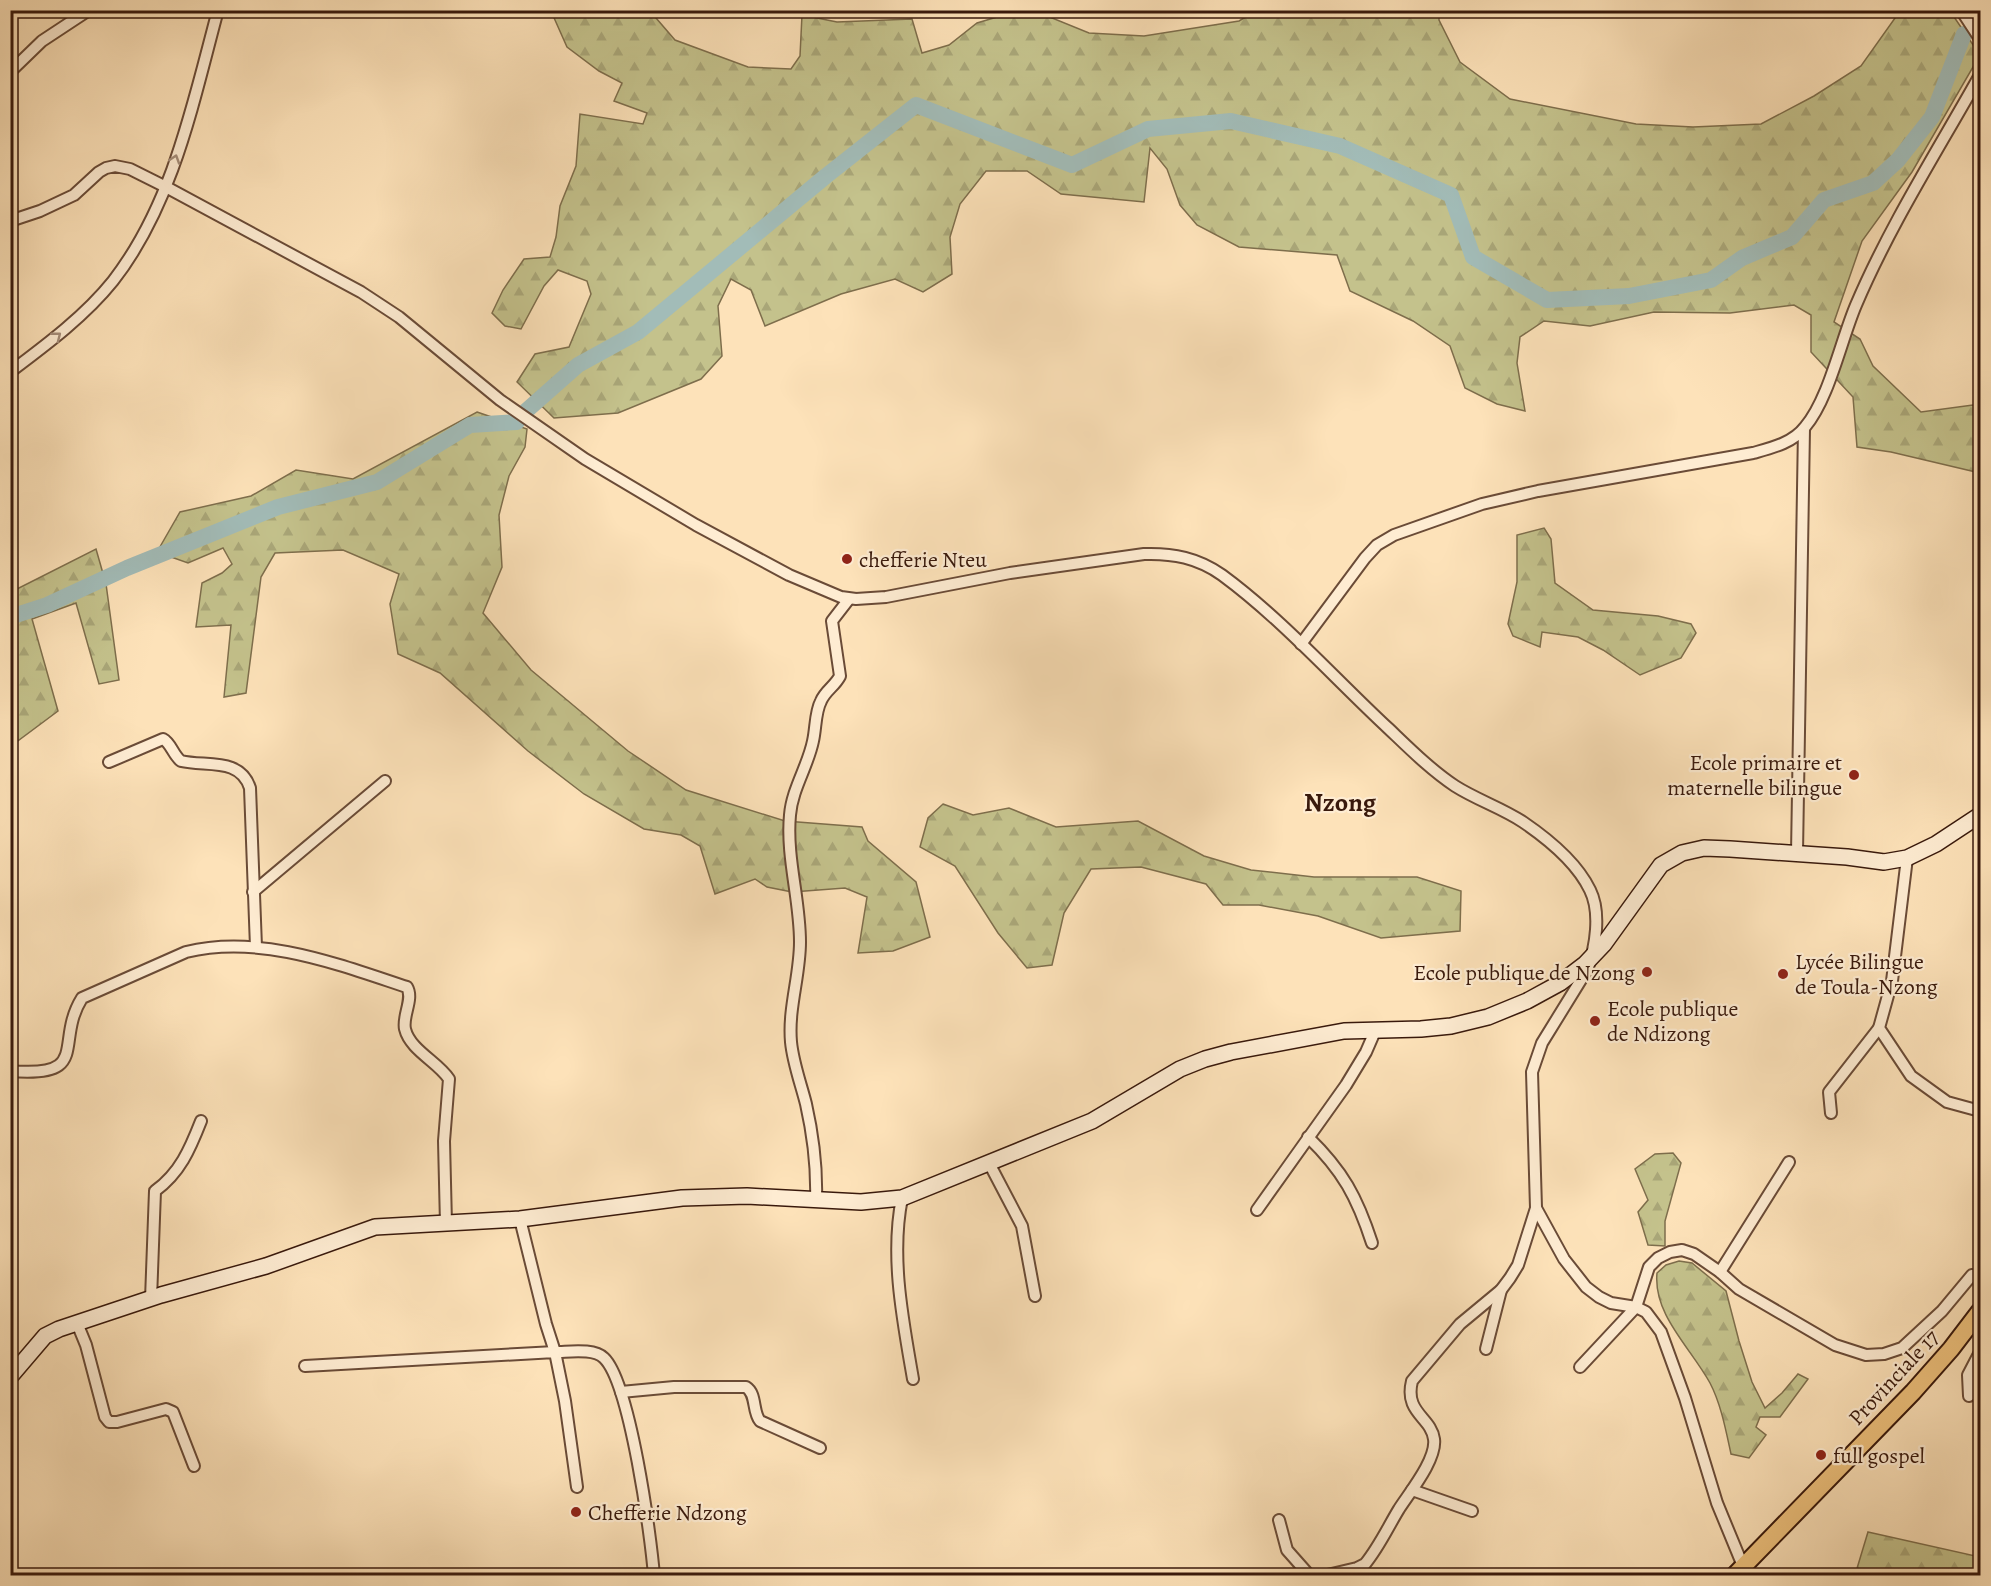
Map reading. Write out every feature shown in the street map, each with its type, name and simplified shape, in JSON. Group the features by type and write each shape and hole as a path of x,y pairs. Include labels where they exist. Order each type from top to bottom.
{"main road":[{"name":"Provinciale 17","path":"1739,1571 1913,1392 1979,1317"}],"street":[{"path":"10,72 42,41 89,10"},
{"path":"10,372 69,326 111,283 133,253 150,224 166,187 218,10"},
{"path":"1961,10 1980,39"},
{"path":"1301,644 1365,558 1377,545 1394,535 1482,504 1538,491 1753,453 1790,440 1804,429 1821,401 1856,305 1873,268 1980,75"},
{"path":"10,221 40,211 74,195 106,168 115,166 124,168 166,187 362,292 399,317 500,400 603,470 696,525 789,575 818,589 849,599 886,597 1067,564 1163,553 1182,556 1202,563 1221,575 1301,644 1434,770 1468,794 1523,822 1551,844 1573,866 1590,888 1595,903 1592,957 1587,970 1542,1043 1532,1072 1536,1209 1518,1265 1501,1290 1460,1324 1412,1381 1411,1400 1434,1437 1434,1448 1412,1490 1365,1564 1357,1568 1323,1575"},
{"path":"1797,853 1804,429"},
{"path":"816,1199 811,1128 791,1044 790,1018 800,944 791,856 790,814 792,802 812,747 819,704 824,694 837,683 840,676 832,621 849,599"},
{"path":"109,762 163,739 167,741 176,758 181,761 223,765 240,772 247,778 250,788 256,947"},
{"path":"253,892 385,781"},
{"path":"10,1377 45,1336 151,1299 266,1266 375,1227 520,1219 682,1198 747,1196 861,1202 902,1198 1092,1121 1179,1070 1204,1059 1323,1034 1451,1026 1488,1017 1527,1001 1560,983 1592,957 1604,944 1661,865 1682,853 1704,848 1797,853 1884,862 1907,858 1936,844 1980,815"},
{"path":"1831,1113 1830,1092 1879,1028 1892,981 1907,858"},
{"path":"10,1071 46,1071 58,1068 66,1059 77,1006 82,998 93,991 186,952 204,948 256,947 339,965 407,987 409,991 405,1021 406,1032 426,1058 448,1079 444,1141 446,1224"},
{"path":"1879,1028 1911,1076 1947,1102 1980,1111"},
{"path":"1257,1209 1346,1085 1366,1052 1376,1029"},
{"path":"151,1299 155,1191 170,1180 192,1145 201,1121"},
{"path":"1308,1137 1339,1170 1360,1207 1372,1243"},
{"path":"1720,1272 1789,1162"},
{"path":"989,1163 1022,1226 1035,1296"},
{"path":"902,1198 897,1226 898,1252 904,1328 913,1380"},
{"path":"1536,1209 1564,1259 1586,1287 1611,1303 1635,1307 1646,1312 1661,1332 1685,1398 1739,1571"},
{"path":"520,1219 555,1352 565,1401 577,1487"},
{"path":"1580,1367 1635,1307 1649,1268 1658,1258 1670,1252 1682,1250 1694,1254 1739,1289 1827,1341 1866,1355 1884,1354 1902,1348 1942,1311 1972,1275"},
{"path":"1486,1349 1501,1290"},
{"path":"77,1323 86,1345 105,1417 109,1422 166,1410 172,1412 194,1466"},
{"path":"305,1366 555,1352 590,1353 603,1356 621,1392 648,1512 654,1575"},
{"path":"1969,1396 1968,1375 1980,1352"},
{"path":"621,1392 674,1387 746,1387 752,1394 756,1415 760,1421 820,1448"},
{"path":"1412,1490 1472,1511"},
{"path":"1278,1520 1287,1550 1310,1575"}],"green space":[{"path":"551,11 650,11 675,40 748,67 791,69 800,56 802,15 837,22 912,19 922,53 949,45 977,23 1017,11 1035,11 1089,33 1144,36 1239,21 1256,11 1439,11 1439,20 1460,62 1510,99 1636,124 1693,127 1761,124 1814,96 1861,66 1900,11 1950,11 1980,55 1912,172 1862,241 1834,322 1860,339 1873,366 1921,412 1980,406 1980,473 1891,452 1857,447 1853,397 1811,352 1811,315 1794,305 1730,313 1654,312 1590,326 1544,321 1520,337 1517,363 1525,411 1497,404 1465,388 1450,346 1413,321 1350,291 1337,255 1239,247 1197,225 1180,205 1167,169 1150,148 1144,202 1061,194 1027,171 986,171 960,204 950,237 952,274 923,292 895,279 841,294 765,326 751,290 731,279 718,306 722,356 701,379 618,413 554,418 517,382 535,354 569,347 591,294 587,281 558,270 544,286 521,329 505,326 492,313 503,290 524,259 550,257 556,237 560,206 576,166 580,114 643,124 647,113 614,101 622,83 599,71 567,47"},
{"path":"477,412 527,429 525,447 509,476 499,515 502,567 483,613 531,670 628,751 686,790 785,821 862,827 868,841 916,882 930,937 893,951 858,953 867,897 845,888 792,892 767,887 755,879 715,894 700,846 681,835 644,829 584,794 528,751 440,673 398,654 390,604 399,574 343,550 275,553 261,577 246,693 224,697 231,625 196,627 202,583 222,573 232,564 223,548 188,563 157,552 180,512 251,496 296,470 353,479"},
{"path":"1544,528 1551,539 1555,583 1593,610 1658,616 1691,624 1696,633 1681,658 1640,675 1603,650 1578,637 1542,632 1540,647 1513,636 1508,624 1517,582 1517,535"},
{"path":"96,549 106,584 119,680 99,684 76,603 32,619 58,711 11,746 11,592"},
{"path":"943,804 973,815 1009,808 1056,827 1138,821 1204,856 1251,870 1314,877 1417,877 1461,891 1460,931 1381,938 1318,916 1259,905 1223,905 1206,884 1141,867 1091,869 1064,913 1052,965 1027,968 998,933 955,866 920,847 928,818"},
{"path":"1673,1153 1681,1163 1665,1221 1665,1246 1648,1245 1638,1212 1648,1200 1635,1169 1655,1154"},
{"path":"1679,1261 1692,1263 1726,1291 1752,1382 1765,1408 1798,1374 1808,1379 1780,1417 1760,1417 1756,1427 1766,1435 1749,1458 1731,1454 1714,1391 1675,1331 1661,1303 1657,1288 1657,1273 1666,1265"},
{"path":"1868,1532 1980,1557 1980,1575 1855,1575"}],"waterway":[{"path":"1976,21 1980,12"},
{"path":"526,411 578,365 638,332 826,176 916,105 1072,165 1148,129 1231,121 1340,146 1451,195 1473,257 1547,300 1629,296 1711,280 1742,258 1792,237 1824,200 1873,183 1898,160 1932,117 1964,34"},
{"path":"10,617 47,605 127,568 278,507 377,482 470,425 517,422"}],"place":[{"name":"chefferie Nteu","path":"847,559"},
{"name":"Ecole primaire et maternelle bilingue","path":"1854,775"},
{"name":"Ecole publique de Nzong","path":"1647,972"},
{"name":"Lycée Bilingue de Toula-Nzong","path":"1783,974"},
{"name":"Ecole publique de Ndizong","path":"1595,1021"},
{"name":"full gospel","path":"1821,1455"},
{"name":"Chefferie Ndzong","path":"576,1512"}],"district":[{"name":"Nzong","path":"1340,802"}]}
